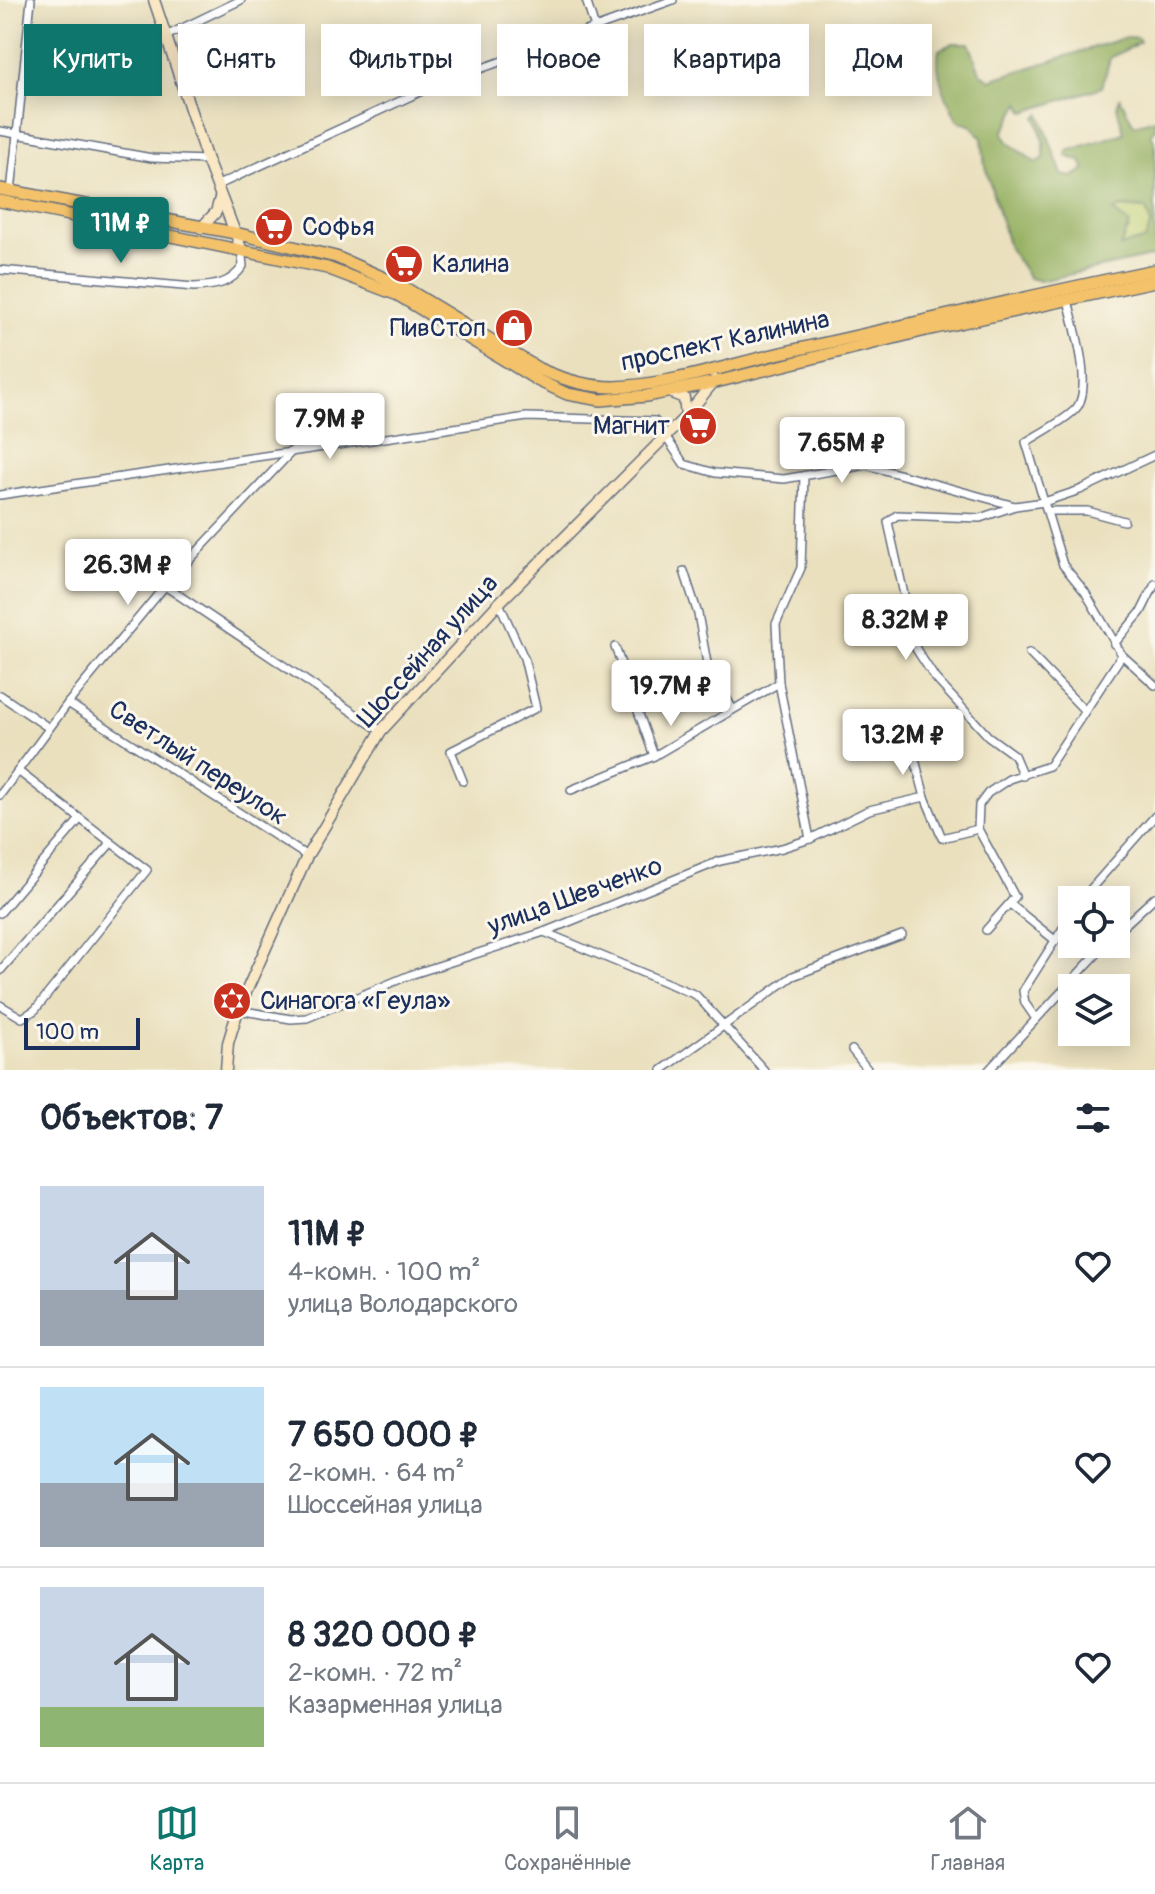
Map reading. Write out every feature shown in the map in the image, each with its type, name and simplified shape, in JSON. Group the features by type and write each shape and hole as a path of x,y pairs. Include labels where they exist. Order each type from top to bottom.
{"main road":[{"path":"154,0 220,198 241,248"},
{"name":"проспект Калинина","path":"5,190 235,233 336,257 370,270 539,369 579,384 619,387 713,369 1001,302 1155,270"},
{"path":"201,228 216,212 220,198"},
{"name":"проспект Калинина","path":"0,201 327,268 398,295 515,368 567,394 610,400 716,382 1155,281"},
{"path":"713,369 716,382"},
{"name":"Шоссейная улица","path":"226,1070 228,1043 238,1010 307,856 381,731 499,603 686,416 716,382"},
{"name":"проспект Калинина","path":"667,392 684,398 686,416"}],"street":[{"path":"5,190 18,134 31,0"},
{"path":"166,36 241,0"},
{"path":"586,0 594,24"},
{"path":"606,24 673,0"},
{"path":"216,186 435,85 497,63"},
{"path":"0,131 152,158 207,160"},
{"path":"0,270 194,287 215,286 235,278 243,266 241,248"},
{"path":"1068,300 1081,360 1083,390 1078,407 1026,442 1063,565 1085,592 1122,655 1155,685"},
{"path":"0,495 527,417 655,421 667,434 684,464 728,474 784,479 866,465 1015,506"},
{"path":"0,795 68,703 165,586 293,450"},
{"path":"1023,776 1014,755 988,736 935,678 916,649 888,522 891,517 980,518 1015,506 1044,502 1080,490 1155,455"},
{"path":"804,476 801,568 776,624 779,683 810,839"},
{"path":"1047,511 1087,511 1124,521"},
{"path":"684,571 698,614 707,663 732,708"},
{"path":"1114,644 1141,612 1155,584"},
{"path":"165,586 381,731"},
{"path":"463,781 451,751 536,708 524,658 499,603"},
{"path":"615,647 654,756"},
{"path":"1029,653 1084,710"},
{"path":"986,930 1015,897 978,829 979,805 988,793 1009,779 1049,766 1122,655"},
{"path":"571,790 654,756 779,683"},
{"path":"0,695 49,728"},
{"name":"Светлый переулок","path":"68,703 307,856"},
{"path":"895,746 913,752 925,797 942,838 978,829"},
{"path":"0,1005 22,1018 35,1010 147,870 18,771"},
{"name":"улица Шевченко","path":"238,1010 291,1019 307,1018 410,975 544,932 720,861 810,839 869,810 925,797"},
{"path":"1093,886 1155,816"},
{"path":"0,913 80,819"},
{"path":"0,971 111,843"},
{"path":"1130,920 1155,897"},
{"path":"1010,904 1056,941"},
{"path":"544,932 696,995 764,1070"},
{"path":"662,1070 793,976 902,935"},
{"path":"1036,1019 1025,1003 1023,991 1058,938"},
{"path":"989,1070 1093,958"},
{"path":"852,1050 868,1070"}],"green space":[{"path":"1127,37 1138,38 1140,42 1110,58 1102,87 1025,112 1020,103 1003,133 1008,142 1036,163 1044,158 1044,142 1036,117 1040,114 1062,175 1072,177 1085,170 1081,161 1066,156 1067,151 1124,133 1117,107 1120,98 1134,125 1155,119 1155,130 1151,134 1155,142 1155,256 1040,281 1029,278 1009,248 985,166 982,138 972,126 957,120 946,95 938,68 939,50 953,43 969,43 980,72 990,80","holes":["1121,207 1146,209 1151,224 1145,240 1120,246 1130,224 1114,212"]},
{"path":"1121,207 1146,209 1151,224 1146,240 1120,246 1121,237 1129,230 1113,212"}],"place":[{"name":"Софья","path":"274,227"},
{"name":"Калина","path":"404,264"},
{"name":"ПивСтоп","path":"514,328"},
{"name":"Магнит","path":"698,426"},
{"name":"Синагога «Геула»","path":"232,1001"}]}
